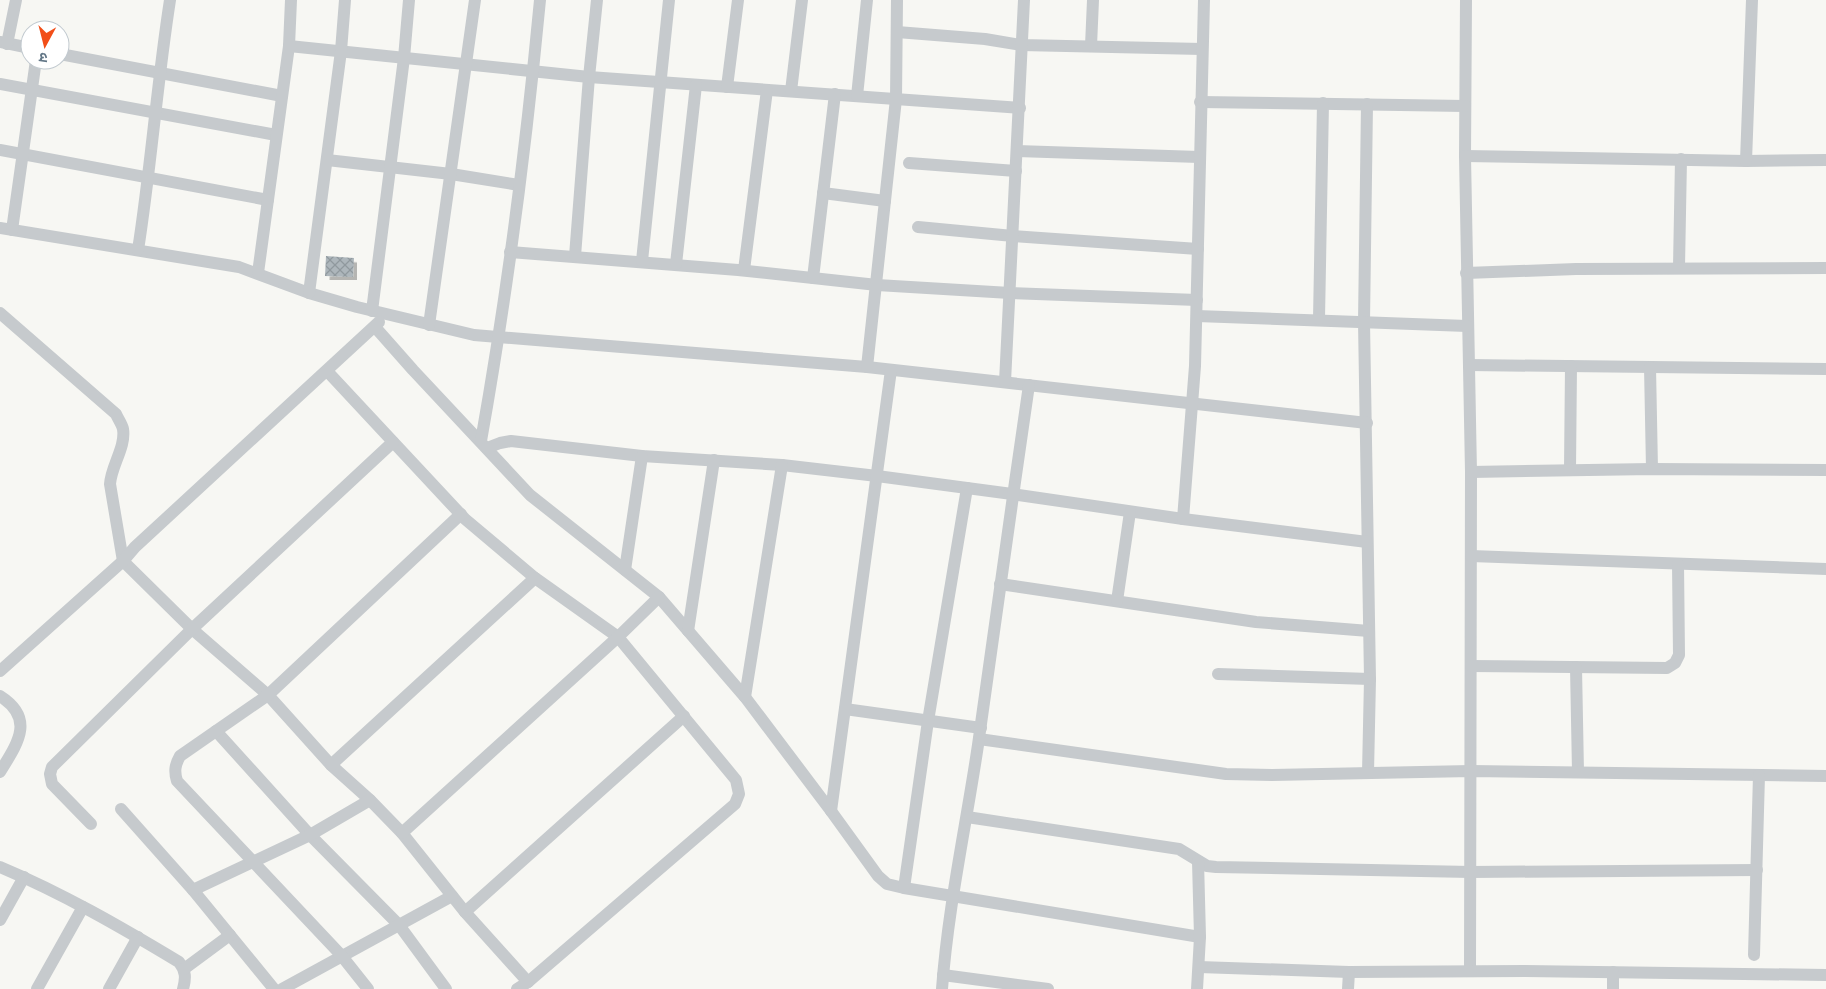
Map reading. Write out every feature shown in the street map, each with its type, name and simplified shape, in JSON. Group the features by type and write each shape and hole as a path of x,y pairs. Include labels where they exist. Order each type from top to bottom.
{"street":[{"path":"16,0 4,43 20,46"},
{"path":"138,250 149,178 159,72 170,0"},
{"path":"258,273 282,96 291,0"},
{"path":"309,293 341,51 345,0"},
{"path":"372,311 404,58 408,0"},
{"path":"430,325 475,0"},
{"path":"484,444 533,71 540,0"},
{"path":"575,256 597,0"},
{"path":"642,261 669,0"},
{"path":"727,87 738,0"},
{"path":"790,92 802,0"},
{"path":"857,96 866,0"},
{"path":"867,367 896,99 898,0"},
{"path":"1005,382 1024,0"},
{"path":"1091,46 1093,0"},
{"path":"1183,520 1197,316 1200,102 1204,0"},
{"path":"1466,0 1466,273 1471,472 1470,971"},
{"path":"1746,161 1752,0"},
{"path":"897,32 1021,45 1202,49"},
{"path":"288,46 589,77 1020,108"},
{"path":"70,56 282,96"},
{"path":"35,70 23,154 6,229 239,267 309,293 372,311 474,336 867,367 1366,423"},
{"path":"0,84 276,135"},
{"path":"676,264 696,85"},
{"path":"744,270 767,90"},
{"path":"813,278 835,94"},
{"path":"1200,102 1465,106"},
{"path":"1319,319 1323,103"},
{"path":"1367,104 1364,322 1370,679 1368,773"},
{"path":"0,150 268,200"},
{"path":"1017,150 1199,157"},
{"path":"1465,156 1746,161 1826,160"},
{"path":"1679,267 1681,159"},
{"path":"327,160 451,174 518,185"},
{"path":"909,163 1016,170"},
{"path":"823,193 885,201"},
{"path":"918,227 1013,236 1198,249"},
{"path":"510,252 744,270 877,285 1010,293 1197,300"},
{"path":"1466,273 1679,267 1826,268"},
{"path":"0,671 123,561 135,547 375,327 386,314"},
{"path":"3,316 116,414 123,429 122,442 111,474 110,484 123,561 192,628 268,695 332,765 402,833 523,986 735,804 739,794 736,780 618,638 535,578 460,514 327,371"},
{"path":"1197,316 1319,319 1467,326"},
{"path":"375,327 530,495 659,597 746,698 878,876 887,884 1200,937"},
{"path":"1468,365 1826,369"},
{"path":"1570,470 1571,366"},
{"path":"1650,367 1652,469"},
{"path":"831,811 878,476 890,370"},
{"path":"942,989 953,896 968,817 1012,494 1029,385"},
{"path":"484,444 511,441 642,456 782,465 1012,494 1183,520 1367,542"},
{"path":"91,824 52,784 50,774 52,768 192,628 393,442"},
{"path":"625,570 642,456"},
{"path":"688,631 714,460"},
{"path":"746,698 782,465"},
{"path":"1471,472 1652,469 1826,470"},
{"path":"904,888 928,721 967,488"},
{"path":"1117,601 1130,512"},
{"path":"368,989 341,955 177,781 174,773 180,756 268,695 460,514"},
{"path":"1471,556 1826,569"},
{"path":"1471,666 1666,668 1675,663 1679,655 1678,564"},
{"path":"332,765 535,578"},
{"path":"1000,584 1256,622 1369,631"},
{"path":"402,833 618,638 659,597"},
{"path":"1576,667 1578,772"},
{"path":"1218,674 1370,679"},
{"path":"0,696 10,703 18,715 21,728 18,743 0,772"},
{"path":"845,710 928,721 980,733 1226,774 1471,771 1826,776"},
{"path":"465,912 684,716"},
{"path":"216,731 310,835 398,926 446,989"},
{"path":"1754,955 1760,775"},
{"path":"193,890 310,835 370,800"},
{"path":"121,809 193,890 274,989"},
{"path":"968,817 1179,849 1207,866 1216,867 1471,872 1757,870"},
{"path":"1197,989 1200,937 1198,861"},
{"path":"0,867 83,907 179,962 184,969 186,979 183,989"},
{"path":"0,920 24,877"},
{"path":"282,989 341,955 452,896"},
{"path":"37,989 83,907"},
{"path":"184,969 230,935"},
{"path":"109,989 138,937"},
{"path":"1199,967 1349,972 1470,971 1826,975"},
{"path":"1348,989 1349,972"},
{"path":"1613,972 1613,989"},
{"path":"943,975 1048,989"}],"building":[{"path":"326,256 354,258 353,277 325,276"}]}
